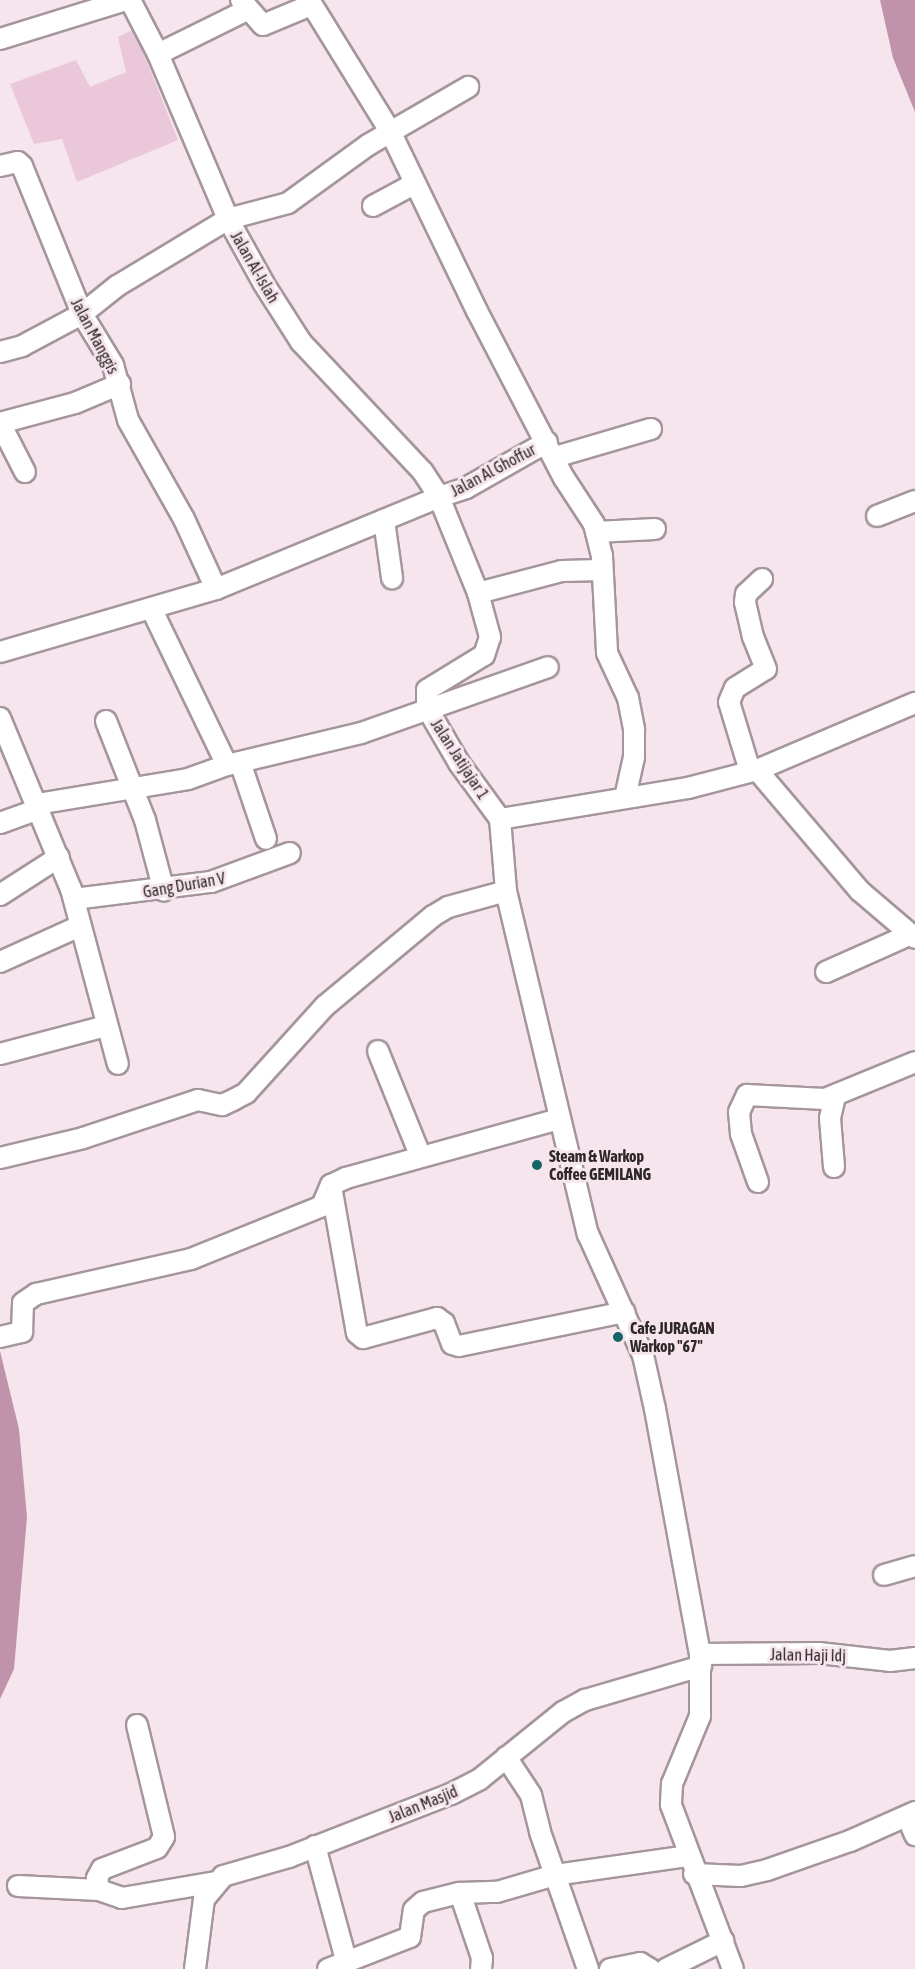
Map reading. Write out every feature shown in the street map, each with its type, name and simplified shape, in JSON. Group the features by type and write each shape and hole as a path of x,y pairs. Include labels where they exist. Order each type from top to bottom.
{"street":[{"path":"0,39 128,0"},
{"name":"Jalan Al-Islah","path":"128,0 158,54 228,219 301,342 423,472 438,498"},
{"path":"158,54 244,5 258,23 270,25 310,2 390,131 414,184 596,532 602,570 607,653 628,698 634,730 634,757 625,798"},
{"path":"0,352 22,346 82,314 117,286 228,219 288,203 390,131 468,87"},
{"name":"Jalan Manggis","path":"0,166 18,162 22,166 82,314 113,364 128,420 184,519 216,590"},
{"path":"373,206 414,184"},
{"path":"25,472 0,423 75,403 120,384"},
{"name":"Jalan Al Ghoffur","path":"438,498 466,488 551,449 651,429"},
{"path":"0,652 216,590 438,498"},
{"name":"Jalan Jatijajar 1","path":"438,498 478,592 490,637 488,648 477,660 432,685 426,692 427,708 459,763 500,819"},
{"path":"877,516 915,501"},
{"path":"384,520 392,578"},
{"path":"596,532 655,529"},
{"path":"478,592 562,571 602,570"},
{"path":"762,579 746,594 745,602 753,637 766,669 735,688 729,702 754,771 860,891 913,936 825,972"},
{"path":"152,610 233,763 266,839"},
{"path":"0,823 38,806 133,786 188,779 233,763 361,733 548,667"},
{"path":"734,1969 691,1865 671,1804 672,1784 700,1716 700,1660 655,1409 643,1355 588,1234 506,891 500,819 688,788 754,771 915,703"},
{"path":"106,721 133,786 164,891"},
{"path":"2,730 38,806 74,899 106,1026 118,1064"},
{"name":"Gang Durian V","path":"74,899 164,891 227,878 290,853"},
{"path":"0,895 59,857"},
{"path":"0,1158 83,1138 198,1100 222,1105 233,1100 246,1093 325,1006 433,916 455,904 506,891"},
{"path":"0,962 80,926"},
{"path":"0,1054 106,1026"},
{"path":"378,1051 420,1155"},
{"path":"758,1182 741,1134 742,1099 756,1093 825,1099 915,1062"},
{"path":"834,1167 830,1118 835,1096"},
{"path":"0,1337 22,1332 23,1303 36,1294 191,1259 322,1206 331,1185 420,1155 559,1119"},
{"path":"331,1185 360,1336 437,1318 444,1323 452,1344 459,1346 625,1312"},
{"path":"884,1575 915,1566"},
{"name":"Jalan Haji Idj","path":"700,1660 819,1653 890,1661 915,1658"},
{"name":"Jalan Masjid","path":"18,1886 99,1890 122,1898 216,1882 236,1870 315,1846 451,1794 480,1779 506,1757 585,1700 700,1660"},
{"path":"99,1890 97,1878 102,1869 158,1848 164,1837 137,1725"},
{"path":"506,1757 531,1795 555,1875 586,1953 588,1969"},
{"path":"315,1846 337,1966 371,1961 412,1934 417,1904 460,1893 497,1892 555,1875 691,1865 741,1876 767,1870 911,1814 915,1835"},
{"path":"195,1969 204,1899 216,1882"},
{"path":"460,1893 482,1958 482,1969"},
{"path":"666,1969 723,1941"},
{"path":"610,1969 640,1964 650,1969"}],"shaded area":[{"path":"880,0 915,0 915,112 893,58"},
{"path":"134,29 178,140 77,182 62,139 34,144 10,84 76,60 90,87 126,72 118,37"},
{"path":"0,1351 19,1429 27,1517 14,1669 0,1699"}],"place":[{"name":"Steam & Warkop Coffee GEMILANG","path":"537,1165"},
{"name":"Cafe JURAGAN Warkop \"67\"","path":"618,1337"}]}
